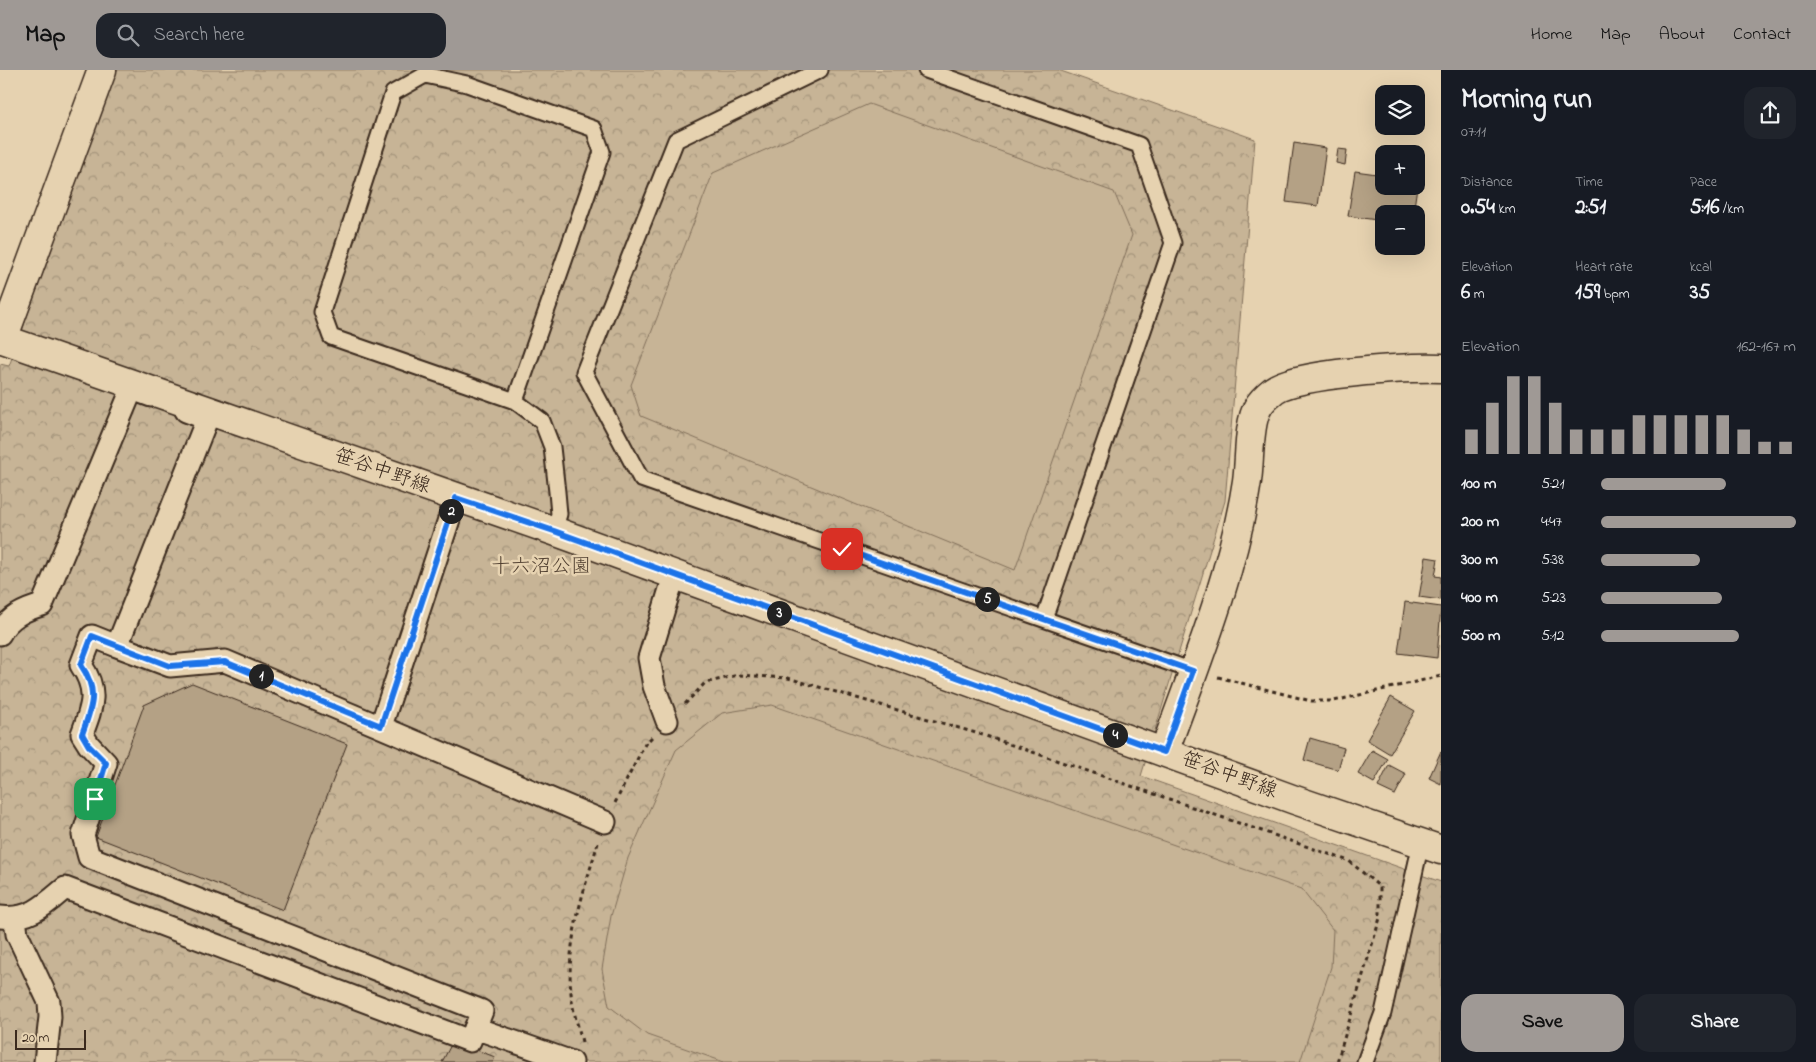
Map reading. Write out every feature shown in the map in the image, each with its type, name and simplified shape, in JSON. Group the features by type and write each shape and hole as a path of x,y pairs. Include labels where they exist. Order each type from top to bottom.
{"street":[{"path":"2,339 102,70"},
{"name":"笹谷中野線","path":"2,339 554,531 674,576 1431,847"},
{"path":"1164,752 1193,671 1237,532 1247,480 1251,436 1257,407 1275,389 1310,378 1413,367 1441,368"},
{"path":"0,634 6,623 25,610 42,605 132,389 207,420 117,646"},
{"path":"381,726 456,498"},
{"path":"667,721 654,686 649,658 674,576"},
{"path":"45,1062 50,1016 49,1002 17,934 7,918 38,910 65,888 470,1041 482,1011 89,856 83,835 106,763 89,746 82,734 93,704 92,686 81,665 92,636 170,666 225,662 381,726 605,822"},
{"path":"475,1028 572,1062"}],"lane":[{"path":"820,70 676,140 584,372 641,479 1193,671"},
{"path":"926,70 1139,145 1174,243 1044,619"},
{"path":"515,401 602,152 594,129 468,84 425,75 393,93 322,312 331,337 515,401 542,421 552,447 559,514 554,531"},
{"path":"1365,1062 1383,1013 1431,847"}],"path":[{"path":"1193,671 1311,701 1334,701 1441,676"},
{"path":"583,1044 572,1000 572,942 585,885 605,822 645,744 705,683 738,676 788,678 984,735 1350,861 1380,887 1380,918 1337,1062"}],"green space":[{"name":"十六沼公園","path":"117,70 1058,70 1255,139 1225,501 1141,776 1441,882 1441,1062 0,1062 0,364 9,366"},
{"path":"869,104 1114,192 1132,235 1015,570 641,416 631,385 713,173"},
{"path":"772,705 1301,889 1333,930 1331,967 1300,1062 724,1062 647,1035 609,1006 602,969 611,916 628,858 676,750 722,713"}],"building":[{"path":"1294,143 1326,148 1318,206 1286,202"},
{"path":"1338,149 1347,150 1345,165 1336,163"},
{"path":"1355,171 1375,174 1375,195 1416,195 1414,205 1375,205 1375,220 1348,216"},
{"path":"1426,557 1438,559 1435,576 1441,577 1441,600 1419,597"},
{"path":"1405,602 1441,607 1437,658 1398,653"},
{"path":"192,683 347,744 283,910 96,837 144,705"},
{"path":"1391,697 1415,711 1390,754 1367,740"},
{"path":"1310,738 1344,748 1338,770 1304,760"},
{"path":"1372,750 1388,759 1374,783 1358,774"},
{"path":"1441,751 1441,784 1429,778"},
{"path":"1389,765 1406,774 1395,795 1378,787"},
{"path":"453,1041 495,1057 493,1062 442,1062"}],"route":[{"path":"95,799 106,763 89,746 82,734 93,704 92,686 81,665 92,636 170,666 225,662 381,726 456,498 554,531 1164,752 1193,671 842,549"}]}
